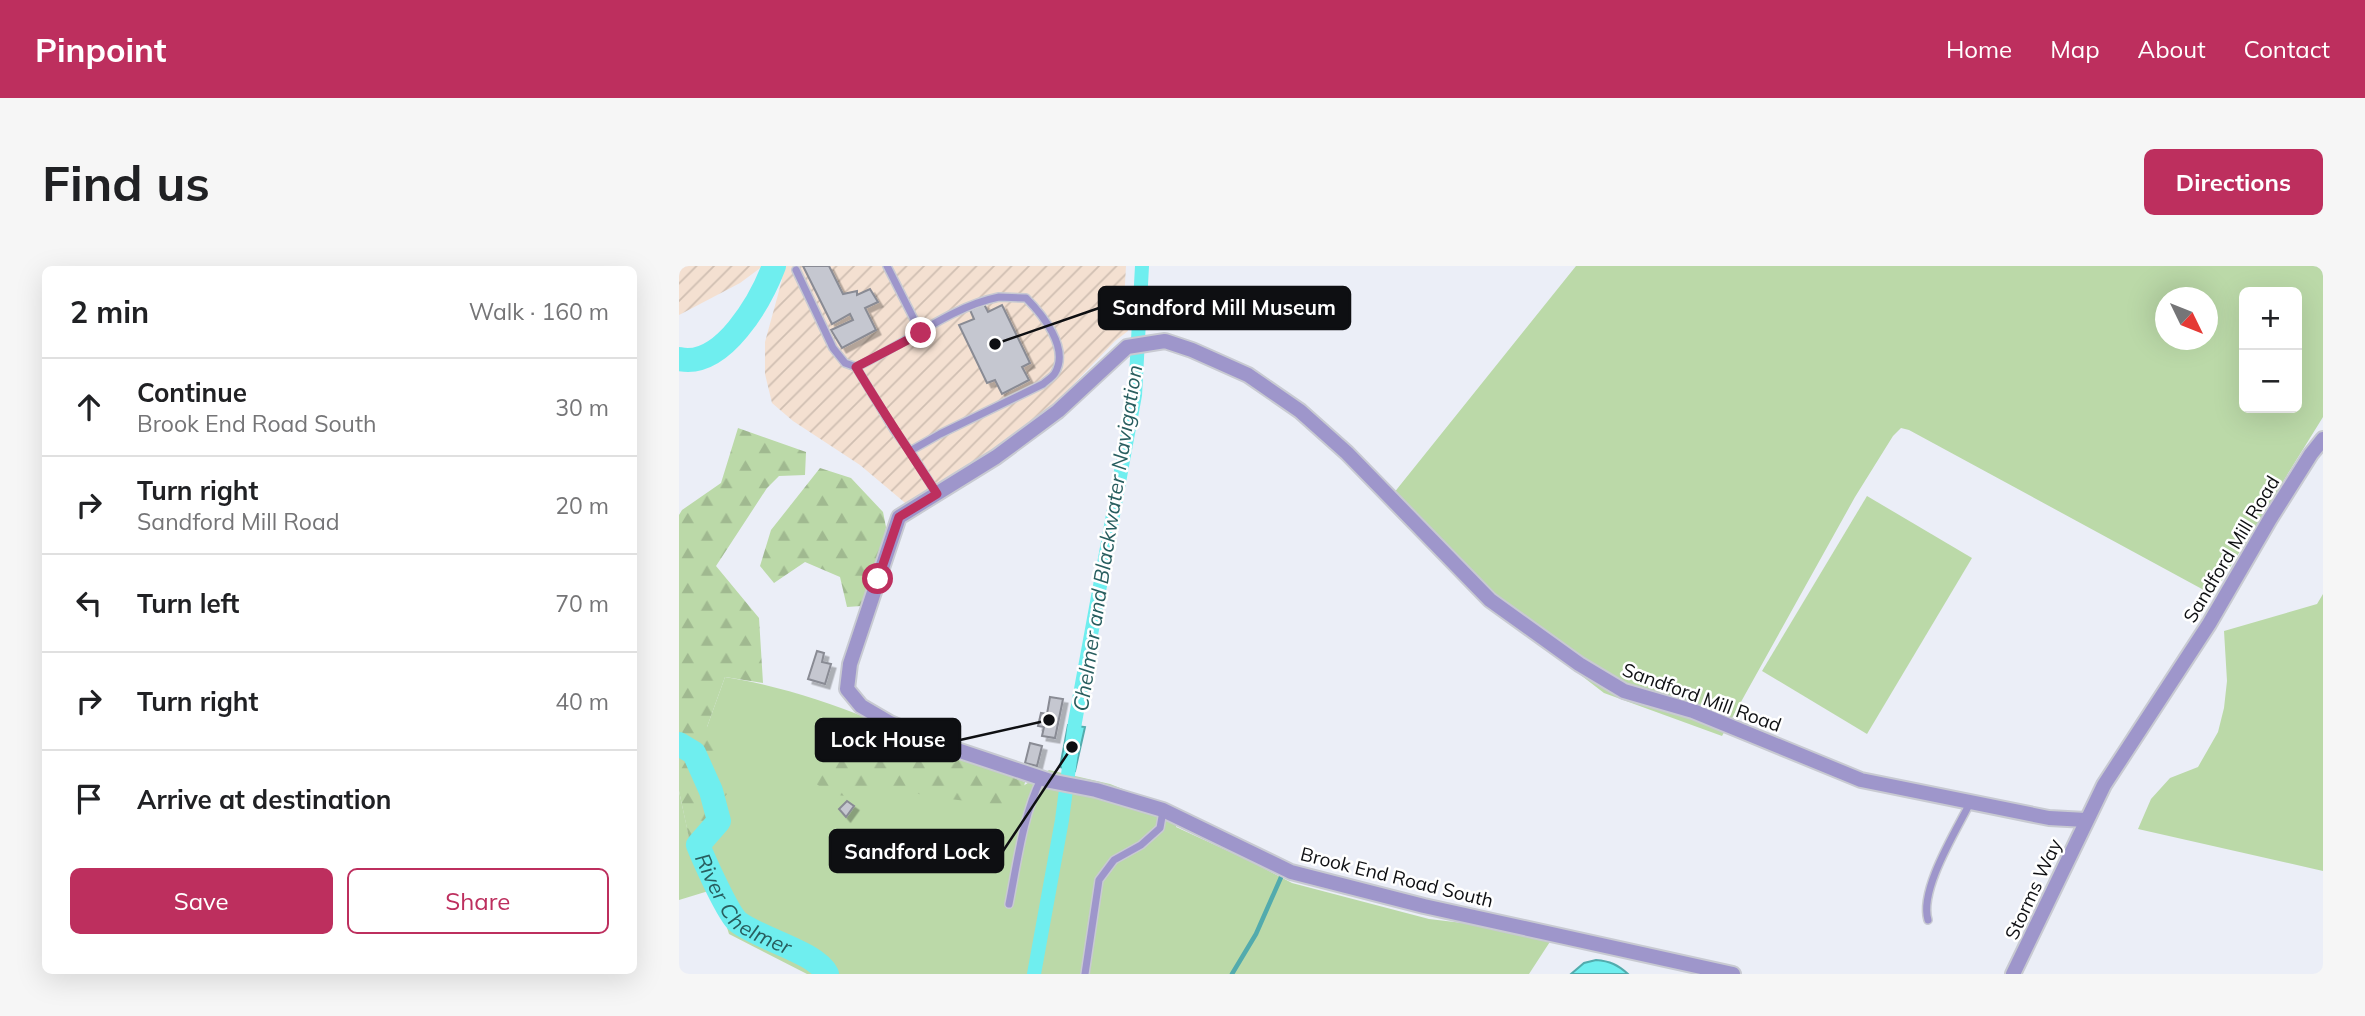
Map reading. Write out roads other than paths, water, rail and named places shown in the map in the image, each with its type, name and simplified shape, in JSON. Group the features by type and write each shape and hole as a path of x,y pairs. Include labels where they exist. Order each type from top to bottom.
{"street":[{"name":"Sandford Mill Road","path":"899,517 996,457 1058,411 1127,347 1165,341 1248,375 1300,411 1347,453 1490,600 1624,691 1693,711 1861,780 2049,818 2086,820 2104,785 2209,624 2270,519 2323,439"},
{"name":"Brook End Road South","path":"899,517 850,664 848,689 861,706 890,723 939,744 1046,780 1095,790 1163,810 1291,872 1424,906 1733,974"},
{"name":"Storms Way","path":"2013,974 2086,820"}],"lane":[{"path":"887,266 921,333"},
{"path":"796,270 833,348 845,363 856,367 937,494"},
{"path":"856,367 980,301 1026,298 1040,312 1055,338 1060,356 1055,373 1042,384 910,451"},
{"path":"1009,904 1035,791 1046,780"},
{"path":"1928,920 1926,901 1929,888 1971,802"},
{"path":"1085,974 1099,880 1114,860 1141,845 1160,828 1163,810"}],"water":[{"path":"1068,725 1085,727 1075,771 1060,767"},
{"path":"1596,960 1613,964 1628,974 1571,974 1584,963"}],"waterway":[{"name":"River Chelmer","path":"679,359 695,359 711,353 725,343 750,313 774,266"},
{"name":"Chelmer and Blackwater Navigation","path":"1034,974 1062,820 1075,722 1135,395 1142,266"},
{"name":"River Chelmer","path":"679,744 694,753 711,791 719,821 698,845 728,909 738,922 812,959 827,974"},
{"path":"1232,974 1256,934 1282,875"}],"place":[{"name":"Sandford Mill Museum","path":"995,344"},
{"name":"Lock House","path":"1049,720"},
{"name":"Sandford Lock","path":"1072,747"}]}
